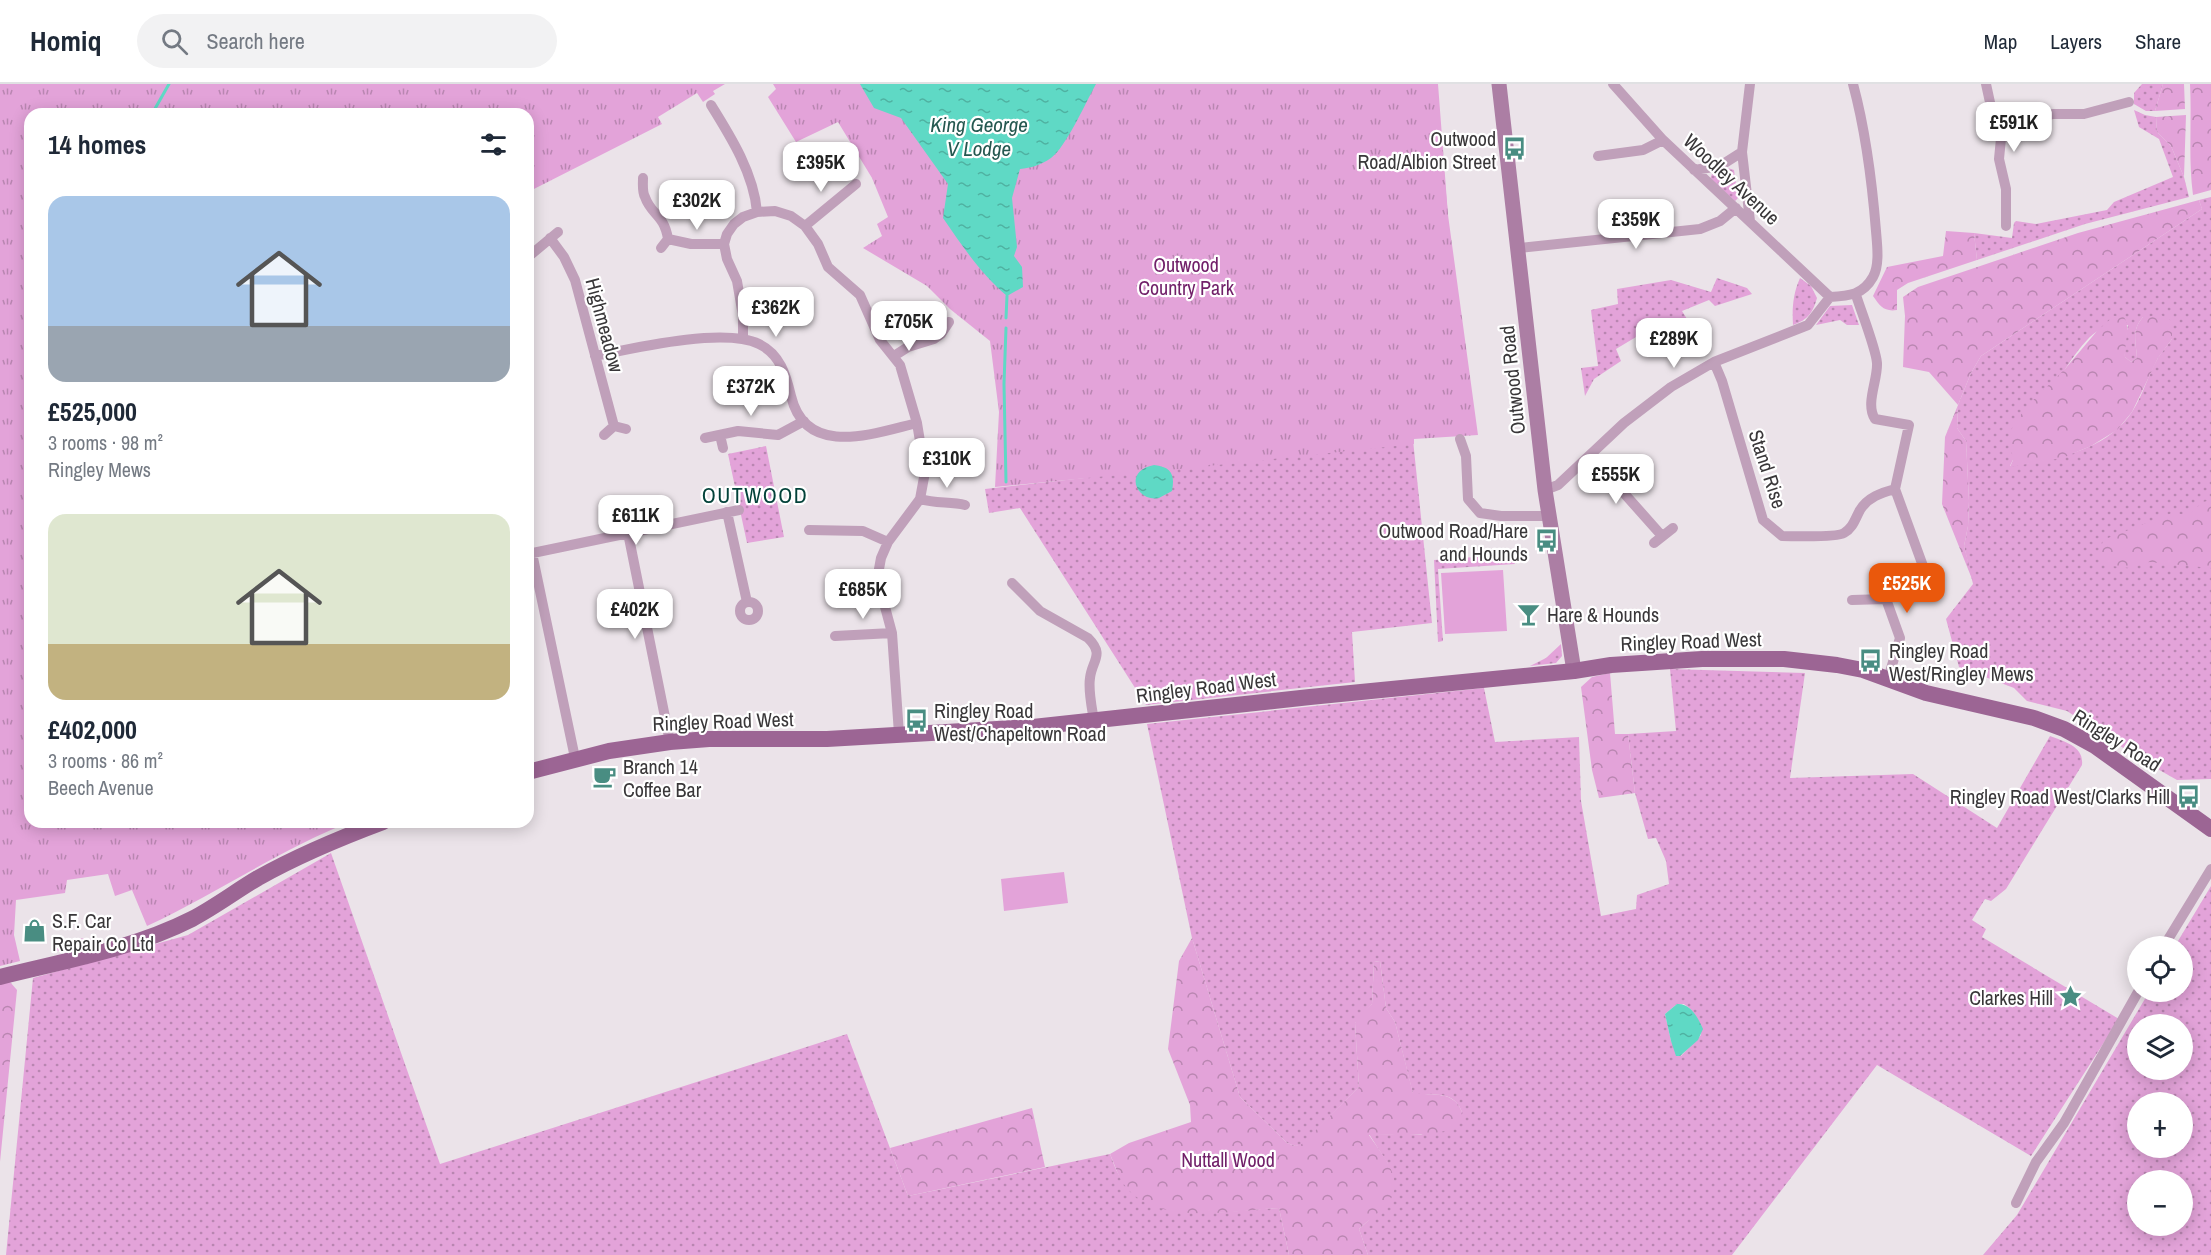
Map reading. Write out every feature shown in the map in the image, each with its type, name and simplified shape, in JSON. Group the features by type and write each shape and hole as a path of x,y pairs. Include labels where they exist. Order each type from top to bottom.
{"main road":[{"name":"Ringley Road West","path":"534,770 575,758 670,742 709,739 827,739 1033,727 1574,671 1611,664 1672,660 1784,659 1850,667 1888,679"},
{"name":"Ringley Road","path":"1888,679 1926,693 2034,718 2064,729 2095,746 2211,829"},
{"path":"0,977 153,936 192,919 300,855 368,828"}],"street":[{"name":"Outwood Road","path":"1499,84 1545,490 1574,671"},
{"name":"Woodley Avenue","path":"1613,84 1663,140 1830,297"},
{"path":"1750,84 1742,152 1750,221"},
{"path":"1545,490 1558,485 1624,423 1648,404 1714,362 1808,325 1830,297 1856,295 1869,284 1875,274 1877,247 1872,179 1860,109 1853,84"},
{"path":"1986,84 1991,107 2002,128 1999,159 2006,189 2006,226"},
{"path":"2002,128 2053,114 2085,114 2129,102"},
{"path":"711,105 723,115 753,187 757,212"},
{"path":"1598,156 1643,150 1663,140"},
{"path":"1695,170 1720,166 1742,152"},
{"path":"643,178 639,195 661,217 668,239"},
{"path":"805,226 856,182"},
{"path":"1519,248 1700,229 1720,221 1736,208"},
{"path":"743,338 743,316 737,281 727,259 724,244 734,224 743,217 766,210 784,214 805,226 818,244 828,267 860,295 880,340 894,356 905,379 917,423 925,472 920,499 888,542 881,558 879,580 892,633 899,734"},
{"name":"Highmeadow","path":"534,252 554,235 575,280 596,356 620,428 604,435"},
{"path":"668,239 691,244 724,244"},
{"path":"661,248 668,239"},
{"path":"1856,295 1877,362 1872,415 1875,419 1910,421 1895,489 1923,573"},
{"path":"894,356 905,348 944,336 949,322"},
{"path":"596,356 694,340 721,337 743,338 760,344 777,358 788,379 792,400 804,421 820,432 847,438 917,423"},
{"name":"Stand Rise","path":"1714,362 1722,381 1763,520 1782,536 1842,534 1853,524 1868,501 1895,489"},
{"path":"705,438 747,431 778,435 804,421"},
{"path":"720,435 723,448"},
{"path":"1460,439 1466,456 1468,499 1480,513 1501,516 1549,516"},
{"path":"1591,456 1658,539 1673,528"},
{"path":"920,499 933,503 950,498 965,505"},
{"path":"534,553 733,511 747,602"},
{"path":"809,530 828,535 863,531 888,542"},
{"path":"628,533 670,742"},
{"path":"534,572 575,758"},
{"path":"1012,584 1019,599 1088,638 1092,643 1097,655 1097,662 1089,680 1094,721"},
{"path":"1852,600 1886,599 1900,638 1888,679"},
{"path":"835,636 851,630 892,633"},
{"path":"2170,936 2211,869"},
{"path":"2016,1203 2036,1162 2064,1123 2132,1002"}],"green space":[{"path":"0,84 725,84 713,91 715,94 703,102 697,93 658,117 662,124 534,189 534,108 24,108 24,828 336,828 147,926 132,890 115,896 108,874 67,880 65,893 16,900 14,935 20,961 0,966"},
{"name":"Outwood Country Park","path":"773,84 1438,84 1448,215 1478,435 1414,439 1414,444 1170,470 1163,466 1144,467 1138,473 995,487 999,412 990,341 950,309 927,286 863,248 882,236 877,224 888,217 872,178 838,122 796,142 768,97 776,89"},
{"path":"1436,84 1448,215 1413,440 1432,623 1352,632 1355,682 1146,705 1020,508 989,513 985,489 1084,478"},
{"path":"2142,84 2163,84 2155,111 2146,111 2134,104 2134,93"},
{"path":"2163,84 2184,84 2185,109 2155,111"},
{"path":"2190,84 2211,84 2211,190 2193,195 2191,167"},
{"path":"2134,110 2156,117 2157,132 2171,146 2184,177 2189,197 2085,224 1977,260 1974,233 2012,238 2016,221 2036,224 2107,210 2114,202 2173,177 2159,139 2139,127"},
{"path":"2186,115 2184,177 2171,146 2157,132 2156,117"},
{"path":"1728,168 1734,170 1738,198 1735,201 1710,179 1712,174"},
{"path":"2211,197 2211,779 2177,780 2140,759 2067,711 2027,701 2014,688 1959,667 1946,619 1973,584 1964,546 1969,501 1966,441 1957,428 1958,405 1971,373 1981,356 2202,209 2199,200","holes":["2143,317 2172,339 2158,358 2132,412 2121,426 2093,445 2078,451 2010,466 2062,374 2086,341 2096,332 2128,325 2124,347 2125,357 2131,362 2137,358 2136,332"]},
{"path":"2199,200 2202,209 1981,356 1971,373 1958,405 1929,372 1903,367 1905,316 1903,297 1918,287 2078,233"},
{"path":"1946,231 1974,233 1977,260 1908,283 1897,290 1897,310 1889,310 1878,303 1873,296 1887,267 1943,256"},
{"path":"1717,278 1747,288 1752,294 1715,306 1709,300 1682,311 1687,319 1672,328 1666,319 1616,349 1621,361 1594,379 1585,396 1581,368 1598,366 1591,310 1618,304 1617,289 1671,280 1711,292"},
{"path":"1800,278 1811,286 1817,298 1809,315 1803,321 1793,325 1793,301"},
{"path":"1852,305 1859,325 1847,325 1840,320 1816,325 1830,306"},
{"path":"2161,315 2172,321 2172,339 2158,358 2132,412 2117,430 2091,446 2062,458 2010,467 2013,460 2009,433 2026,407 2065,369 2097,331 2114,316 2124,317 2127,331 2125,357 2131,362 2137,358 2135,336 2139,322 2143,317"},
{"path":"1958,405 1957,428 1966,441 1969,501 1964,546 1974,584 1942,504 1945,437"},
{"path":"766,446 784,537 747,543 728,454"},
{"path":"2211,500 2211,568 2149,562 2130,568 2112,566 2099,556 2103,540 2172,513 2188,515 2203,502"},
{"path":"1515,554 1515,564 1438,569 1443,641 1438,642 1434,560"},
{"path":"1503,570 1507,631 1445,634 1441,573"},
{"path":"1561,644 1562,656 1556,663 1530,666 1546,658"},
{"path":"1670,669 1805,673 1790,778 1913,774 1997,828 2050,736 2077,749 2082,765 2006,889 1991,901 1985,899 1972,920 1986,929 1982,937 2119,1019 2031,1156 1877,1065 1732,1255 1368,1255 1359,1229 1369,1220 1388,1164 1369,1134 1421,1135 1462,1112 1454,1100 1448,1097 1435,1094 1413,1094 1395,1022 1386,1008 1380,961 1374,962 1372,1004 1355,1023 1359,1087 1302,1145 1295,1146 1287,1143 1240,1097 1192,938 1147,724 1484,688 1495,742 1579,737 1581,801 1601,916 1636,909 1637,895 1669,884 1666,861 1656,838 1648,839 1635,793 1628,734 1676,731","holes":["1677,1004 1684,1004 1696,1017 1701,1035 1681,1056 1671,1041 1665,1014"]},
{"path":"1610,673 1615,734 1628,734 1635,793 1599,798 1592,770 1581,687 1592,677"},
{"path":"331,853 440,1164 847,1034 908,1196 1110,1154 1118,1173 1133,1192 1150,1203 1170,1210 1214,1213 1279,1208 1289,1255 6,1255 33,978 188,935"},
{"path":"1064,872 1068,903 1004,911 1001,879"},
{"path":"2211,886 2211,1255 1983,1255 2017,1215 2127,1029 2127,1080 2193,1080 2193,1014 2136,1014 2143,1002 2193,1002 2193,936 2181,936"},
{"path":"75,938 92,939 92,942 54,952 54,949"},
{"name":"Nuttall Wood","path":"1192,938 1240,1097 1287,1143 1295,1146 1302,1144 1359,1087 1355,1023 1372,1004 1374,962 1380,961 1386,1008 1395,1022 1413,1093 1448,1097 1454,1100 1462,1112 1456,1125 1444,1131 1423,1134 1369,1135 1390,1168 1395,1185 1388,1203 1359,1229 1368,1255 1289,1255 1279,1208 1220,1213 1177,1212 1140,1199 1126,1187 1121,1179 1110,1154 1129,1143 1191,1122 1190,1105 1168,1049 1179,961"},
{"path":"10,982 17,990 0,1162 0,984"},
{"path":"1032,1108 1045,1167 908,1196 890,1148"}],"water":[{"name":"King George V Lodge","path":"860,84 1096,84 1057,152 1040,164 1020,169 1012,198 1017,247 1014,256 1022,267 1023,287 1007,296 973,260 943,218 948,184 901,118 874,108"},
{"path":"1154,465 1165,468 1172,476 1172,491 1159,498 1144,496 1136,486 1138,473"},
{"path":"1677,1004 1690,1009 1703,1029 1698,1040 1680,1056 1676,1056 1665,1014"}],"waterway":[{"path":"155,108 169,84"},
{"path":"1006,318 1007,296"},
{"path":"1006,328 1004,384 1006,482"}],"place":[{"name":"Outwood Road/Albion Street","path":"1514,149"},
{"name":"Outwood Road/Hare and Hounds","path":"1546,541"},
{"name":"Hare & Hounds","path":"1529,614"},
{"name":"Ringley Road West/Ringley Mews","path":"1871,661"},
{"name":"Ringley Road West/Chapeltown Road","path":"916,721"},
{"name":"Branch 14 Coffee Bar","path":"605,777"},
{"name":"Ringley Road West/Clarks Hill","path":"2188,796"},
{"name":"S.F. Car Repair Co Ltd","path":"34,931"},
{"name":"Clarkes Hill","path":"2071,997"}],"district":[{"name":"OUTWOOD","path":"755,495"}]}
